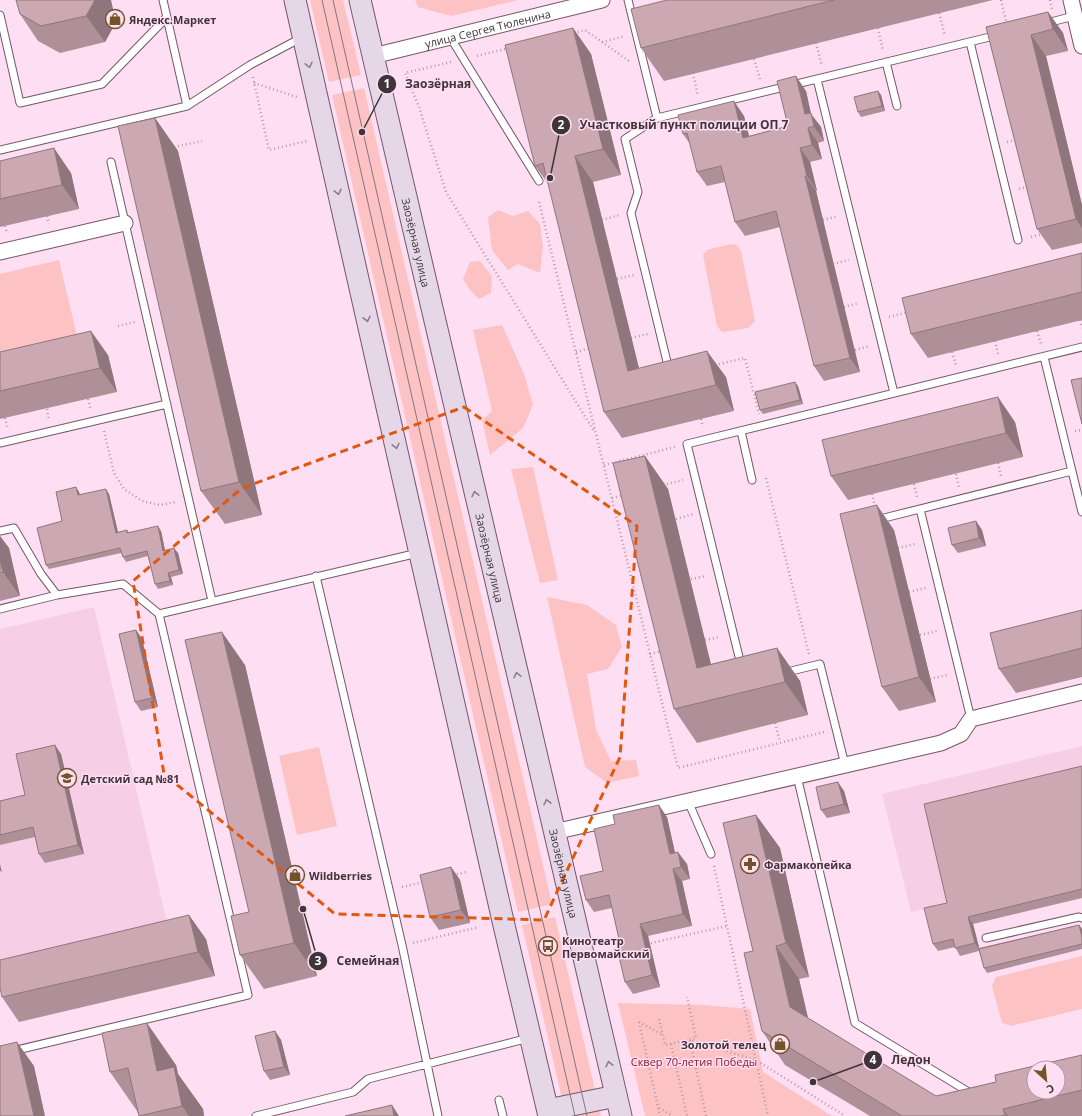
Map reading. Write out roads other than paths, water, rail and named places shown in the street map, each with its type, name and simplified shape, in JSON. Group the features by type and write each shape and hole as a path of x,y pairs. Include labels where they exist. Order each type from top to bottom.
{"main road":[{"path":"295,0 503,921 549,1113 616,1096"},
{"name":"Заозёрная улица","path":"360,0 621,1116"}],"street":[{"name":"улица Сергея Тюленина","path":"373,56 602,0"},
{"path":"1071,0 1082,46"},
{"path":"0,252 125,223"},
{"path":"554,832 941,743 961,734 971,719 1082,692"}],"lane":[{"path":"163,0 187,106"},
{"path":"628,0 657,118"},
{"path":"0,15 20,103 102,84 167,17"},
{"path":"1040,24 1074,16"},
{"path":"671,376 630,213 638,192 625,139 657,118 1009,32"},
{"path":"0,150 187,106 250,65 303,37"},
{"path":"450,38 539,181"},
{"path":"970,42 1018,240"},
{"path":"886,62 897,106"},
{"path":"820,78 894,393"},
{"path":"111,162 212,601"},
{"path":"744,675 687,444 1082,347"},
{"path":"1044,356 1082,512"},
{"path":"0,443 167,404"},
{"path":"740,431 752,480"},
{"path":"867,522 1072,472"},
{"path":"920,509 971,719"},
{"path":"0,531 14,528 41,574 57,595"},
{"path":"159,614 420,552"},
{"path":"316,576 402,945 438,1116"},
{"path":"0,609 57,595 123,584 159,614 248,995 0,1054"},
{"path":"775,675 820,664 845,765"},
{"path":"797,776 855,1023 975,1096 983,1095"},
{"path":"688,801 711,854"},
{"path":"986,938 1078,917 1082,918"},
{"path":"256,1116 353,1092 368,1079 532,1038"},
{"path":"499,1100 503,1116"}],"tram line":[{"path":"322,0 575,1116"},
{"path":"333,0 587,1116"}],"place":[{"name":"Яндекс.Маркет","path":"115,19"},
{"name":"Заозёрная","path":"362,132"},
{"name":"Участковый пункт полиции ОП 7","path":"550,178"},
{"name":"Детский сад №81","path":"67,778"},
{"name":"Фармакопейка","path":"750,864"},
{"name":"Wildberries","path":"295,875"},
{"name":"Семейная","path":"303,909"},
{"name":"Кинотеатр Первомайский","path":"548,946"},
{"name":"Золотой телец","path":"780,1044"},
{"name":"Ледон","path":"813,1082"}],"park label":[{"name":"Сквер 70-летия Победы","path":"694,1061"}]}
